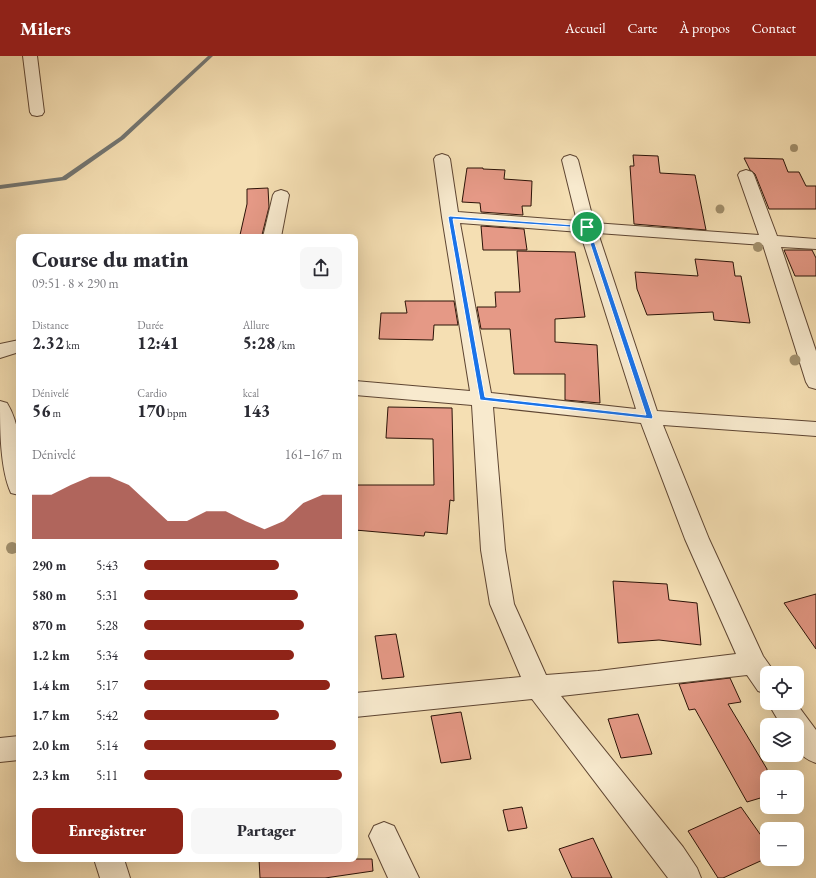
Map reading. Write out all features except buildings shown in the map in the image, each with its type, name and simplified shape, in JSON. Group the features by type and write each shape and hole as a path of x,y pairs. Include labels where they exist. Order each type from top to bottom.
{"street":[{"path":"30,56 37,112"},
{"path":"442,159 450,217 482,399 493,550 502,604 538,687 672,857 686,878"},
{"path":"358,705 598,682 760,673 697,539 650,417 587,227 570,160"},
{"path":"746,175 770,240 816,382"},
{"path":"273,234 281,195"},
{"path":"450,217 816,244"},
{"path":"0,352 7,348 16,346"},
{"path":"358,388 482,399 650,417 816,429"},
{"path":"0,408 7,431 16,473"},
{"path":"804,736 816,751"},
{"path":"0,750 16,748"},
{"path":"384,836 404,878"},
{"path":"110,862 115,878"}],"waterway":[{"path":"0,187 64,179 122,138 211,56"}],"route":[{"path":"450,217 587,227 650,417 482,399 450,217"}]}
